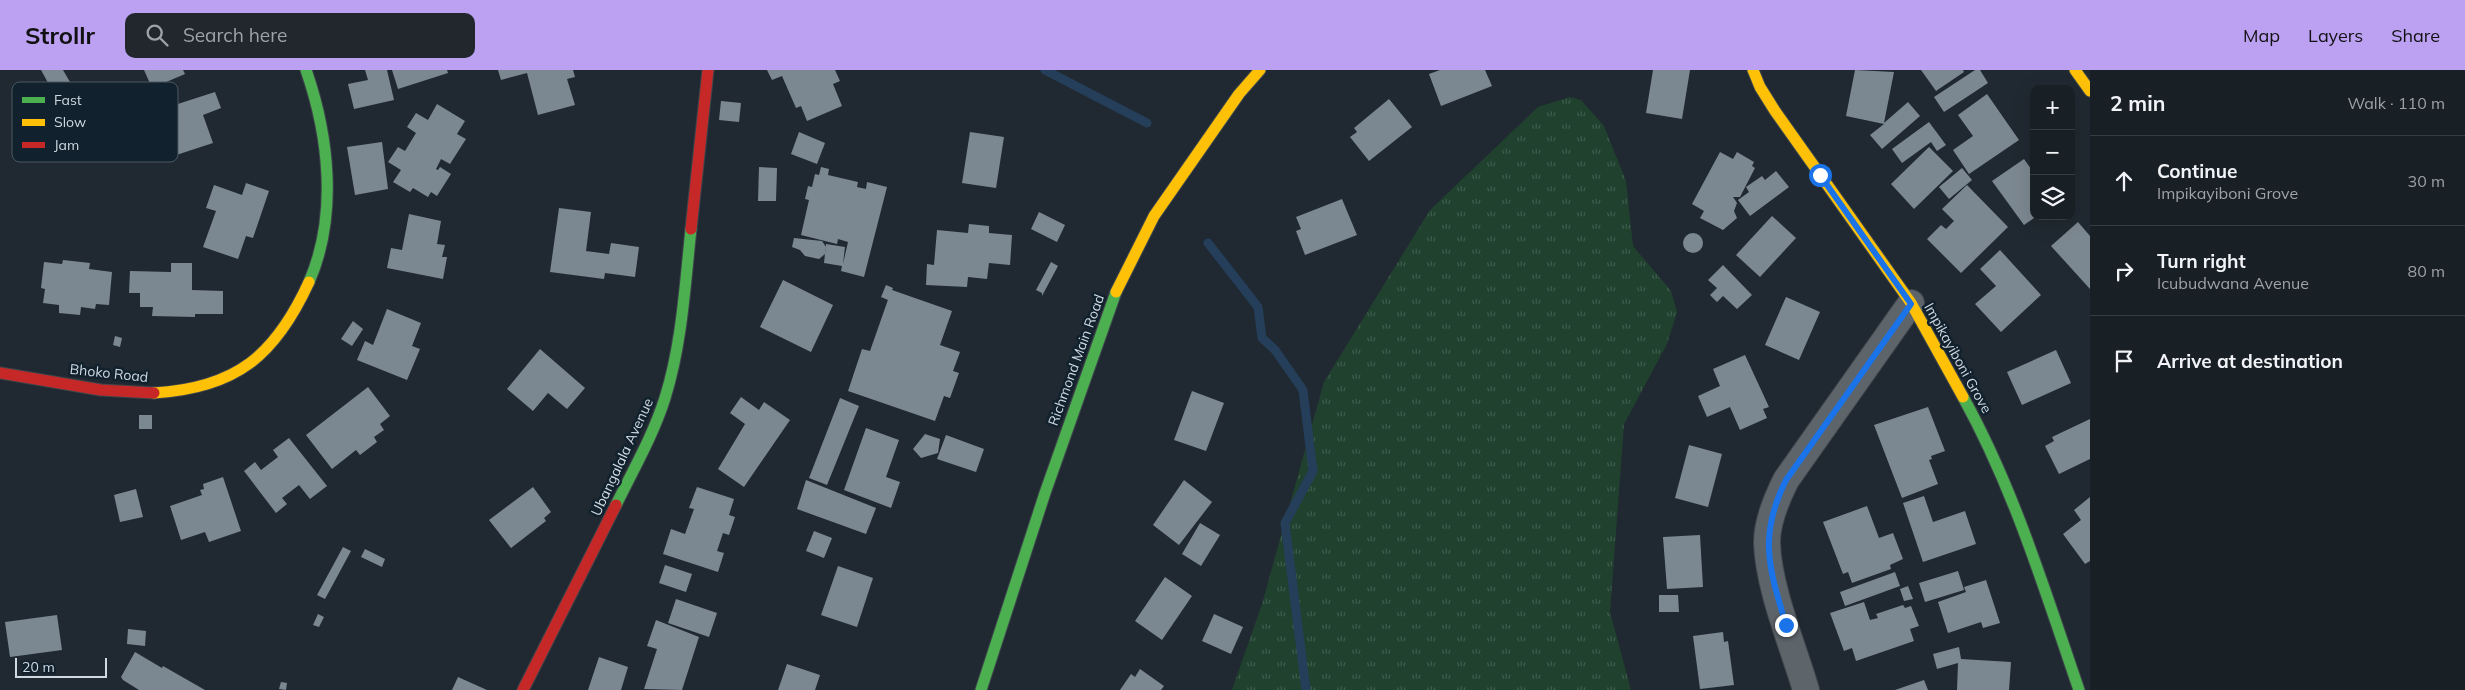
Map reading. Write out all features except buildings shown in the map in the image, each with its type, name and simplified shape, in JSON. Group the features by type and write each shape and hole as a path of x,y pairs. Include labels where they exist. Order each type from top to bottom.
{"street":[{"name":"Bhoko Road","path":"0,373 128,392 182,391 204,386 233,373 269,349 287,326 307,284 320,244 325,216 327,185 323,144 315,99 306,70"},
{"name":"Ubangalala Avenue","path":"523,690 637,468 665,399 677,348 683,304 708,70"},
{"name":"Richmond Main Road","path":"981,690 1048,484 1119,284 1154,216 1239,94 1260,70"},
{"name":"Impikayiboni Grove","path":"1754,70 1760,87 1775,111 1911,304 1977,423 2028,542 2079,690"},
{"path":"2074,70 2090,92"},
{"path":"1806,690 1776,592 1767,541 1776,500 1786,480 1911,304"}],"green space":[{"path":"1570,97 1581,100 1604,126 1626,181 1633,246 1671,291 1677,312 1667,344 1624,424 1610,612 1631,690 1232,690 1262,604 1324,382 1430,210 1538,107"}],"waterway":[{"path":"1045,70 1147,123"},
{"path":"1208,243 1258,307 1262,338 1275,350 1303,390 1313,471 1285,523 1306,690"}],"traffic: fast":[{"path":"306,70 320,122 327,176 324,230 318,257 309,282"},
{"path":"616,505 655,426 671,378 682,314 691,229"},
{"path":"981,690 1045,493 1116,292"},
{"path":"1963,397 1998,468 2013,504 2041,578 2079,690"}],"traffic: slow":[{"path":"1116,292 1154,216 1239,94 1260,70"},
{"path":"1753,70 1760,87 1775,111 1911,303 1963,397"},
{"path":"2075,70 2090,91"},
{"path":"154,393 183,390 208,384 230,375 250,363 267,348 282,330 309,282"}],"traffic: jam":[{"path":"691,229 708,70"},
{"path":"0,373 101,390 154,393"},
{"path":"523,690 616,505"}],"route":[{"path":"1786,625 1776,592 1767,541 1776,500 1786,480 1911,304 1820,175"}]}
